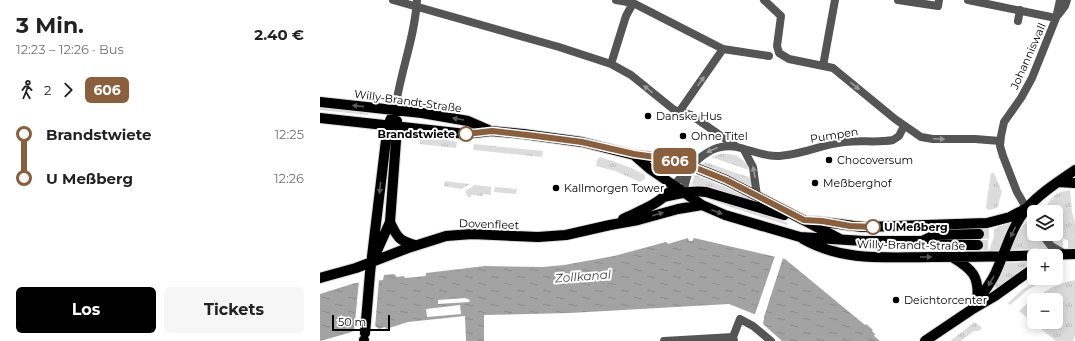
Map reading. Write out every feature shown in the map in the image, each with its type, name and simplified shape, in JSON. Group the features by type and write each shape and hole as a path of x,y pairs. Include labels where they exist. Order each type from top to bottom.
{"main road":[{"name":"Willy-Brandt-Straße","path":"320,102 395,110 468,121 492,131"},
{"path":"364,338 371,262 395,110"},
{"name":"Willy-Brandt-Straße","path":"320,118 466,134 492,131 582,142 634,154 669,159 726,180 840,239"},
{"path":"371,262 390,222 393,126"},
{"name":"Willy-Brandt-Straße","path":"634,154 650,169 702,205 725,215 800,237 816,246 852,256 1002,257 1070,254"},
{"path":"1031,205 1075,170"},
{"path":"1058,182 1075,183"},
{"name":"Dovenfleet","path":"610,225 651,206 664,197 674,185"},
{"name":"Willy-Brandt-Straße","path":"683,192 706,192 804,220 865,227 974,224 1001,220 1027,208"},
{"name":"Dovenfleet","path":"664,197 683,192"},
{"name":"Dovenfleet","path":"320,278 371,262 415,245 455,235 472,234 538,238 566,235 638,220 678,209 702,205"},
{"path":"974,306 989,285 1013,231 1027,208"},
{"path":"390,222 395,234 400,240 415,245"},
{"name":"Willy-Brandt-Straße","path":"922,241 936,235 979,234"},
{"name":"Willy-Brandt-Straße","path":"800,237 864,241 922,241 936,245 978,245"},
{"path":"1070,254 1075,249"},
{"path":"952,257 967,267 976,278 978,293 974,306"},
{"path":"925,341 974,306 995,296 1027,273"}],"street":[{"path":"393,0 416,4 559,46 611,64 631,75 679,112 691,115 741,148 753,167 757,196"},
{"path":"616,0 632,2 723,49 769,56"},
{"path":"764,0 781,16 777,46 779,53 788,59 833,68 904,126 921,137 1000,141 1003,156 1018,192 1027,208"},
{"path":"823,66 835,0"},
{"path":"898,0 939,3"},
{"path":"968,0 1056,18"},
{"name":"Johanniswall","path":"1000,141 1004,122 1021,98 1032,78 1056,18 1060,0"},
{"name":"Johanniswall","path":"1056,18 1065,6 1067,0"},
{"path":"611,64 632,2"},
{"path":"395,110 416,4"},
{"path":"1018,21 1020,10"},
{"path":"679,112 723,49"},
{"name":"Pumpen","path":"741,148 761,154 783,156 844,142 893,140 899,136 904,126"},
{"path":"674,185 691,166 709,151 720,147 741,148"},
{"path":"683,192 691,166"},
{"path":"1047,241 1058,251 1070,254"},
{"path":"664,341 734,339 740,319 754,326 771,341"}],"green space":[{"path":"320,107 369,112 368,115 320,110"},
{"path":"429,136 457,142 456,148 420,144 420,139"},
{"path":"474,144 543,151 542,157 473,150"},
{"path":"720,154 734,155 742,159 749,170 711,157"},
{"path":"600,157 640,172 645,175 645,179 640,182 615,171 596,166 597,160"},
{"path":"705,162 751,178 751,186 703,164"},
{"path":"991,173 994,173 1002,192 997,208 988,210 986,207"},
{"path":"695,175 723,186 752,201 710,187 691,185"},
{"path":"445,181 470,184 461,189 444,186"},
{"path":"475,185 491,187 491,195 471,195 471,197 468,197 465,191"},
{"path":"495,187 517,189 516,194 494,192"},
{"path":"1070,190 1072,212 1075,222 1075,240 1063,238 1063,205 1048,205 1054,196"},
{"path":"707,196 788,223 787,225 730,207 706,198"},
{"path":"1027,221 1027,241 1039,241 1043,248 1009,250 1018,232"},
{"path":"1011,223 1001,250 989,251 997,227"},
{"path":"1027,262 1027,265 996,289 994,285 1005,263"},
{"path":"1075,280 1075,335 1073,341 1056,341 1041,329 1063,329 1063,293 1042,293 1057,285 1063,285 1063,283"},
{"path":"1030,285 1036,285 1029,289 1010,305 1008,303 1023,289"},
{"path":"1027,304 1027,317 1019,311"},
{"path":"975,322 982,328 979,331 974,331 961,341 950,341"}],"water":[{"name":"Zollkanal","path":"688,238 689,241 692,241 694,238 785,259 873,330 872,331 875,334 874,336 880,341 782,341 763,324 764,318 729,304 570,313 484,315 484,341 466,341 465,316 408,322 386,329 385,327 379,329 375,326 354,330 352,332 320,341 320,294 355,283 383,280 384,275 394,274 397,277 404,276 405,278 426,276 426,273 485,266 543,267 564,265 614,256 666,242 668,244","holes":["465,298 470,300 469,302 438,304 438,300"]}],"pier":[{"path":"775,256 783,258 761,326 762,320 754,317"},
{"path":"379,279 375,328 354,332 359,281"},
{"path":"460,305 461,314 427,317 426,309"}],"tunnel":[{"path":"1063,231 1075,230"},
{"path":"979,234 1027,232"},
{"path":"978,245 1075,244"}],"bus line":[{"name":"606","path":"466,134 492,131 561,139 582,142 634,154 669,159 726,180 804,220 822,221 850,226 873,227"}],"place":[{"name":"Danske Hus","path":"648,116"},
{"name":"Brandstwiete","path":"466,134"},
{"name":"Ohne Titel","path":"683,136"},
{"name":"Chocoversum","path":"829,160"},
{"name":"Meßberghof","path":"815,183"},
{"name":"Kallmorgen Tower","path":"556,188"},
{"name":"U Meßberg","path":"873,227"},
{"name":"Deichtorcenter","path":"896,300"}]}
